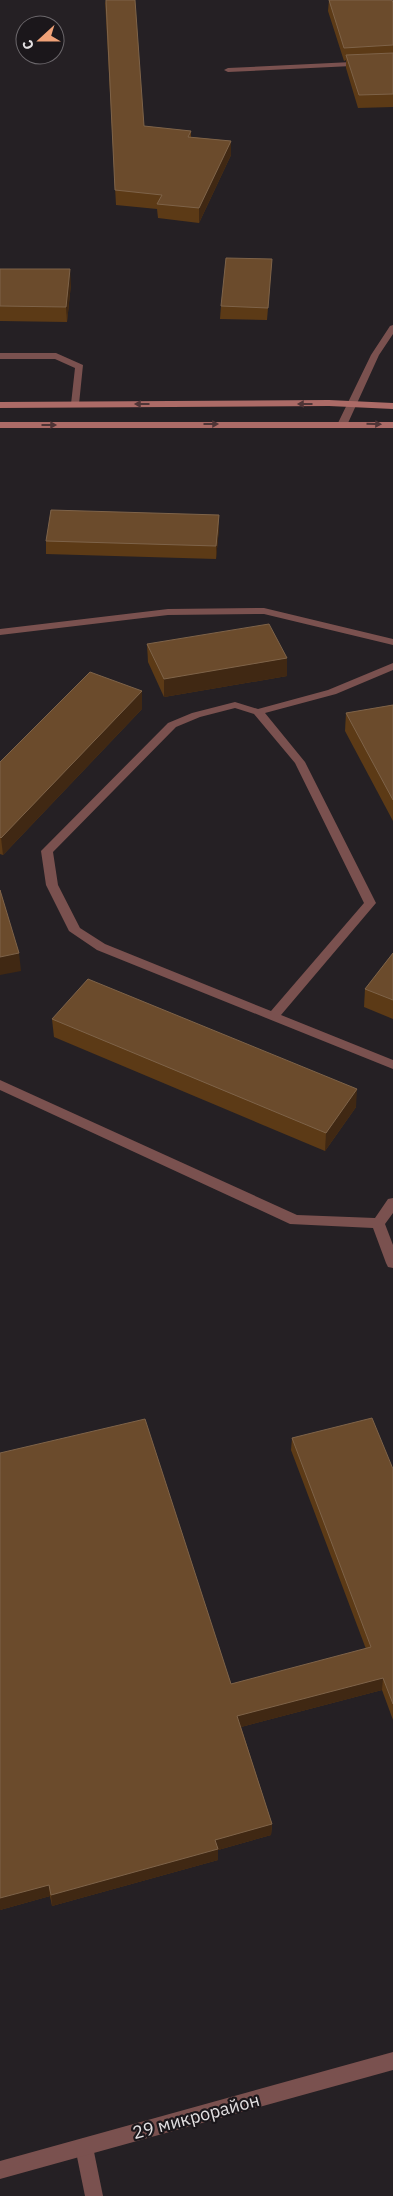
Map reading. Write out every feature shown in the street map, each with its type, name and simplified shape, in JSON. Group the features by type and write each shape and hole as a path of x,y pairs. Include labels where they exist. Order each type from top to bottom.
{"main road":[{"path":"0,405 393,406"},
{"path":"0,425 393,425"}],"street":[{"path":"228,70 393,62"},
{"path":"343,424 376,355 393,328"},
{"path":"0,356 56,356 80,367 75,404"},
{"path":"0,632 168,612 264,610 393,642"},
{"path":"393,666 332,692 258,712 235,705 196,715 172,726 47,852 52,885 75,931 100,947 393,1065"},
{"path":"258,712 300,762 370,903 273,1017"},
{"path":"0,1085 295,1220 378,1223"},
{"path":"378,1223 393,1203"},
{"path":"378,1223 393,1263"},
{"name":"29 микрорайон","path":"0,2170 393,2061"},
{"path":"84,2147 94,2196"}],"building":[{"path":"106,0 135,0 144,126 191,131 188,137 231,141 199,208 157,204 162,195 115,190"},
{"path":"329,0 392,0 393,45 344,48"},
{"path":"393,53 393,94 359,95 346,55"},
{"path":"226,258 272,259 268,308 221,306"},
{"path":"0,269 70,269 66,307 0,306"},
{"path":"51,510 219,515 216,546 46,541"},
{"path":"269,624 287,658 164,679 147,644"},
{"path":"90,672 142,691 1,838 0,762"},
{"path":"393,705 393,800 346,713"},
{"path":"0,890 19,953 0,957"},
{"path":"393,953 393,1000 365,989"},
{"path":"88,979 357,1089 326,1133 52,1019"},
{"path":"372,1418 393,1469 393,1704 383,1678 237,1716 272,1824 215,1840 218,1849 51,1895 49,1885 0,1898 0,1453 145,1419 231,1684 371,1647 292,1438"}]}
